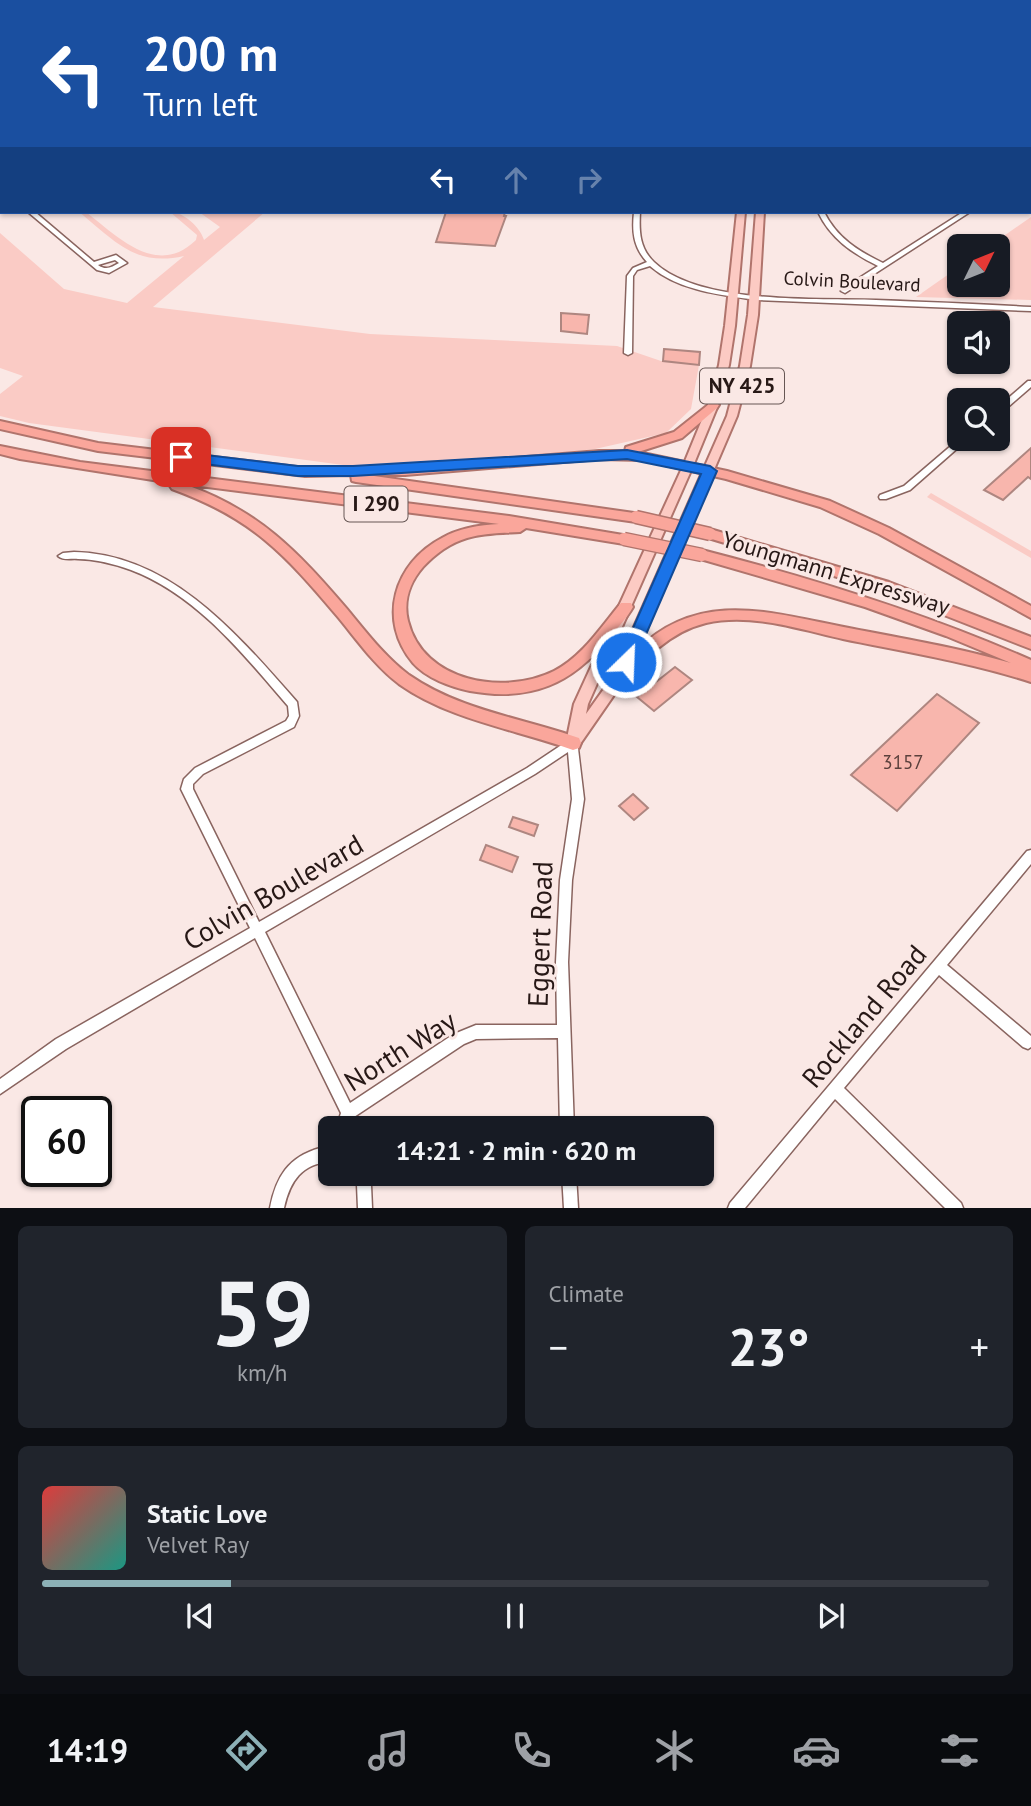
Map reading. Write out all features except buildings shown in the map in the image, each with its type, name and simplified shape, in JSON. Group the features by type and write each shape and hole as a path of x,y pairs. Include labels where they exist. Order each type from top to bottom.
{"highway":[{"path":"599,455 663,442 681,433 713,405"},
{"name":"Youngmann Expressway","path":"0,425 98,447 636,517 710,534 884,586 1031,643"},
{"name":"Youngmann Expressway","path":"0,450 43,461 297,496 469,513 567,528 702,555 777,573 867,602 984,644 1031,666"},
{"path":"298,471 405,471 599,455 643,456 710,471 842,510 1031,613"},
{"path":"128,472 222,502 252,520 278,540 402,678 431,696 458,708 538,730 573,743"},
{"path":"567,528 524,527 474,531 453,538 432,551 414,568 401,591 400,622 414,651 434,670 450,679 485,688 524,688 566,671 591,650 626,607"},
{"path":"616,682 649,644 677,628 707,617 740,616 775,619 956,655 1031,676"}],"main road":[{"name":"NY 425","path":"626,607 713,405 724,365 741,214"},
{"name":"NY 425","path":"573,743 599,711 616,682 710,471 746,372 756,296 760,214"},
{"path":"573,743 582,704 626,607"}],"street":[{"path":"33,214 94,264"},
{"path":"628,353 630,276 635,270 651,263 637,244 637,214"},
{"path":"822,214 830,229 842,241 883,266"},
{"path":"845,291 964,214"},
{"name":"Colvin Boulevard","path":"651,263 681,280 756,296 1031,309"},
{"path":"1010,401 1031,383"},
{"path":"883,497 907,488 950,451"},
{"path":"63,556 76,554 125,563 172,584 225,630 293,705 294,716 290,724 199,771 188,782 187,789 348,1112 347,1116"},
{"name":"Colvin Boulevard","path":"0,1087 61,1044 531,771 573,743"},
{"name":"Eggert Road","path":"566,1116 562,1031 564,919 578,799 573,743"},
{"name":"Rockland Road","path":"735,1208 1031,855"},
{"path":"938,966 1028,1042"},
{"name":"North Way","path":"348,1112 459,1039 476,1032 562,1031"},
{"path":"835,1089 956,1208"},
{"path":"277,1208 280,1192 293,1170 318,1156"},
{"path":"363,1186 365,1208"},
{"path":"570,1186 571,1208"}],"shaded area":[{"path":"81,214 88,214 138,250 167,255 181,251 196,240 197,235 172,214 181,215 191,221 204,240 220,227 202,214 263,214 153,307 370,334 617,346 661,361 699,365 691,409 666,433 595,449 389,467 358,467 29,423 0,416 0,394 23,376 0,368 0,233 64,289 127,303 184,256 152,258 139,255 115,242"},
{"path":"1031,217 1031,300 954,298 1010,298 1010,234 1007,234"},
{"path":"947,275 947,298 916,297"},
{"path":"931,493 1031,551 1031,558 927,497"}],"route":[{"path":"181,457 298,471 405,471 627,455 710,471 626,662"}]}
